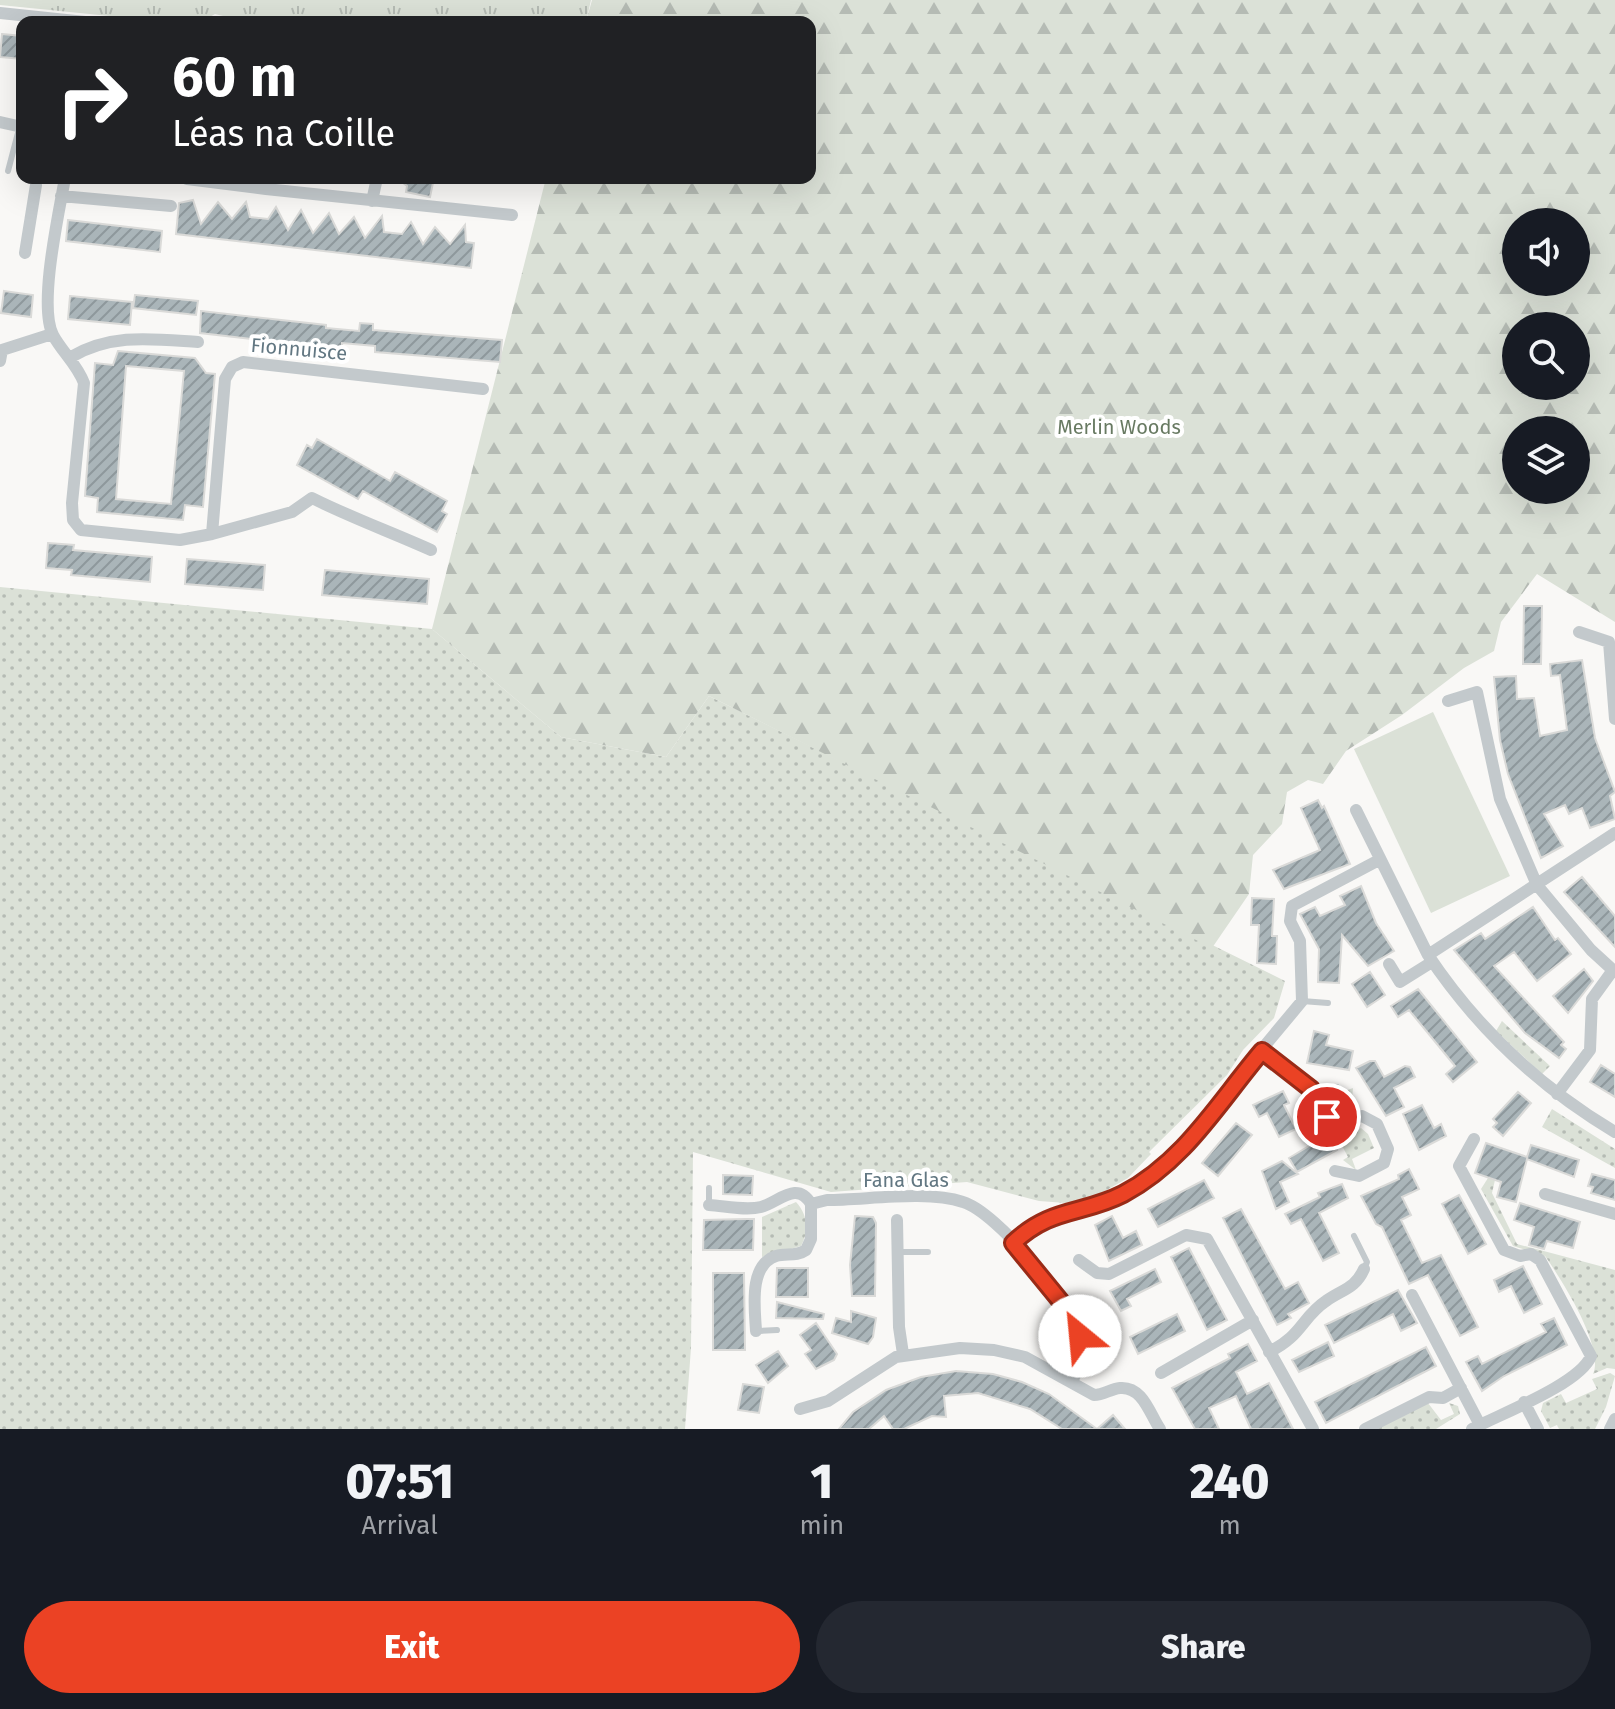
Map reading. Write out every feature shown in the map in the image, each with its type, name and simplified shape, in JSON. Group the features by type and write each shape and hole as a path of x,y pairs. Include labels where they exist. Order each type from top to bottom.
{"street":[{"path":"0,13 28,16"},
{"path":"64,184 50,266 52,334 71,357 84,383 72,503 73,520 81,530 180,540 292,512 312,498 366,525 376,525 431,550"},
{"path":"267,184 372,201 512,215"},
{"path":"372,201 376,184"},
{"path":"25,253 36,185"},
{"path":"61,196 171,206"},
{"path":"31,215 58,219"},
{"path":"0,361 2,350 52,334"},
{"path":"71,357 87,347 126,337 198,342"},
{"name":"Fionnuisce","path":"212,534 225,379 232,367 243,362 483,389"},
{"path":"1579,632 1609,642 1615,719"},
{"path":"1448,701 1477,692 1500,799 1537,885 1614,971 1592,999 1590,1050 1557,1094"},
{"path":"1356,810 1430,958 1484,1028 1557,1094 1615,1132"},
{"path":"1389,964 1400,982 1430,958 1615,833"},
{"path":"1013,1243 1057,1213 1102,1204 1126,1192 1167,1164 1201,1131 1223,1096 1302,1001 1300,941 1290,921 1292,906 1379,860"},
{"path":"1262,1051 1288,1069 1316,1097 1324,1113 1335,1121 1358,1116 1372,1119 1388,1145 1386,1160 1363,1175 1335,1171"},
{"path":"1412,1295 1461,1388 1476,1427 1567,1380 1587,1366 1591,1356 1540,1260 1531,1254 1520,1256 1504,1250 1459,1166 1474,1139"},
{"name":"Fana Glas","path":"709,1205 760,1207 792,1193 804,1196 811,1204 827,1200 948,1198 979,1209 1013,1243 1075,1321 1082,1348 1072,1382"},
{"path":"1545,1194 1615,1214"},
{"path":"756,1331 755,1290 762,1267 776,1256 806,1250 811,1239 811,1204"},
{"name":"Fana Glas","path":"897,1220 903,1354"},
{"path":"1079,1260 1097,1273 1109,1274 1186,1235 1207,1239 1269,1352 1286,1375 1313,1429"},
{"path":"1269,1352 1294,1338 1325,1301 1352,1288 1364,1269"},
{"path":"1161,1373 1253,1320"},
{"path":"800,1409 828,1401 903,1354 960,1348 994,1350 1025,1357 1094,1395 1120,1388 1129,1390 1150,1408 1160,1429"},
{"path":"1365,1429 1429,1397 1443,1398 1461,1388"},
{"path":"1524,1402 1538,1429"},
{"path":"1610,1429 1615,1419"}],"lane":[{"path":"8,171 16,142"},
{"path":"1302,1001 1328,1003"},
{"path":"1316,1097 1337,1087"},
{"name":"Fana Glas","path":"709,1188 709,1205"},
{"path":"1354,1236 1367,1262 1364,1269"},
{"path":"897,1252 928,1252"},
{"path":"756,1331 777,1330"}],"green space":[{"path":"0,0 591,0 587,16 109,16 0,5"},
{"name":"Merlin Woods","path":"592,0 1615,0 1615,622 1537,574 1501,622 1494,651 1464,668 1402,715 1346,751 1323,784 1308,780 1287,792 1282,824 1253,855 1249,894 1212,948 709,696 666,757 561,737 432,629 544,184 816,184 816,16 588,16"},
{"path":"0,587 432,629 561,737 666,757 709,696 1285,981 1274,1018 1243,1050 1227,1075 1149,1152 1151,1154 1128,1178 1096,1196 1066,1203 1039,1201 967,1182 831,1192 693,1152 691,1348 685,1429 0,1429"},
{"path":"1433,712 1510,876 1431,913 1354,749"},
{"path":"1502,1021 1550,1066 1542,1074 1496,1031"},
{"path":"1353,1088 1351,1113 1333,1115 1326,1104 1328,1097"},
{"path":"1552,1109 1615,1149 1615,1168 1542,1127"},
{"path":"1361,1128 1368,1134 1374,1148 1352,1159 1356,1170 1343,1160 1348,1157 1340,1142"},
{"path":"1488,1178 1495,1180 1492,1193 1517,1244 1615,1270 1615,1369 1607,1368 1593,1374 1593,1347 1580,1314 1545,1256 1513,1246 1481,1189"},
{"path":"796,1202 806,1223 801,1246 762,1257 762,1217"},
{"path":"1610,1373 1615,1376 1606,1407 1595,1429 1559,1429 1557,1425 1550,1428 1541,1411 1543,1403 1561,1394 1566,1403 1597,1389 1592,1379"},
{"path":"1428,1403 1441,1420 1454,1414 1449,1403 1458,1406 1460,1414 1436,1429 1374,1429"}],"building":[{"path":"2,34 16,35 16,58 0,57"},
{"path":"404,184 433,184 430,197 406,192"},
{"path":"193,200 201,224 218,202 232,219 246,202 250,217 268,219 276,207 288,230 301,210 313,233 329,213 339,234 354,217 365,238 382,216 384,232 402,234 411,222 423,244 435,227 450,244 465,225 466,242 474,243 471,268 176,234 179,203"},
{"path":"68,220 162,231 160,252 66,241"},
{"path":"4,291 33,295 31,317 1,313"},
{"path":"135,295 198,301 196,315 133,308"},
{"path":"70,296 132,302 130,325 68,319"},
{"path":"201,311 326,325 326,328 359,331 360,323 373,324 373,330 502,340 500,362 375,352 375,346 342,343 342,349 328,348 200,333"},
{"path":"118,351 195,358 206,373 215,374 203,507 185,505 183,520 97,512 98,498 85,496 95,363 113,365","holes":["126,366 184,371 171,504 116,499"]},
{"path":"317,439 390,481 395,472 447,501 442,511 447,514 437,532 363,491 358,499 297,465 307,445 312,448"},
{"path":"48,543 74,545 73,550 152,557 150,582 71,575 72,570 46,568"},
{"path":"187,559 265,565 263,590 185,584"},
{"path":"325,570 429,579 427,604 322,595"},
{"path":"1524,606 1542,606 1541,664 1523,664"},
{"path":"1582,660 1595,738 1615,792 1610,796 1615,819 1590,828 1582,808 1569,814 1565,805 1544,814 1563,846 1541,858 1508,774 1500,740 1494,677 1516,676 1517,699 1534,698 1540,736 1567,730 1560,675 1551,676 1550,664"},
{"path":"1318,800 1322,808 1324,806 1350,864 1284,889 1273,870 1320,850 1301,808"},
{"path":"1582,877 1615,916 1615,947 1564,892"},
{"path":"1361,886 1376,923 1394,951 1368,966 1342,935 1339,983 1318,982 1319,949 1300,914 1315,907 1320,916 1345,905 1340,896"},
{"path":"1252,898 1274,899 1272,936 1277,936 1276,964 1257,963 1259,925 1251,925"},
{"path":"1533,907 1555,940 1558,938 1571,954 1537,981 1514,952 1494,966 1564,1042 1561,1045 1566,1049 1559,1058 1525,1033 1454,950 1481,933 1485,939"},
{"path":"1584,969 1593,981 1568,1013 1553,996"},
{"path":"1370,972 1385,995 1367,1007 1352,984"},
{"path":"1418,989 1477,1062 1453,1082 1446,1074 1455,1066 1409,1010 1398,1017 1391,1006"},
{"path":"1314,1031 1329,1035 1326,1045 1353,1051 1349,1070 1307,1063"},
{"path":"1375,1061 1384,1077 1405,1066 1410,1067 1415,1077 1394,1088 1404,1107 1386,1116 1356,1068"},
{"path":"1601,1065 1615,1074 1615,1097 1590,1082"},
{"path":"1283,1091 1289,1103 1284,1105 1296,1129 1279,1137 1267,1113 1259,1117 1253,1105"},
{"path":"1518,1092 1531,1103 1503,1136 1493,1127 1497,1123 1493,1119"},
{"path":"1422,1105 1434,1128 1441,1124 1446,1136 1419,1150 1403,1114"},
{"path":"1236,1123 1252,1135 1218,1176 1202,1163"},
{"path":"1329,1134 1337,1150 1297,1172 1289,1158"},
{"path":"1486,1143 1527,1157 1531,1145 1579,1160 1574,1177 1527,1159 1516,1202 1497,1197 1501,1182 1475,1173"},
{"path":"1282,1161 1298,1174 1280,1182 1289,1202 1276,1209 1262,1171"},
{"path":"1409,1169 1419,1189 1402,1197 1411,1215 1401,1220 1422,1263 1441,1255 1472,1315 1478,1327 1460,1336 1428,1275 1409,1284 1382,1227 1376,1224 1361,1196 1399,1179 1398,1175"},
{"path":"1592,1174 1615,1180 1615,1200 1591,1193 1593,1187 1588,1186"},
{"path":"723,1175 753,1176 752,1195 723,1194"},
{"path":"1204,1180 1214,1198 1158,1227 1148,1209"},
{"path":"1342,1184 1348,1198 1319,1213 1339,1253 1323,1261 1301,1219 1291,1224 1285,1214 1320,1197 1318,1193"},
{"path":"1459,1195 1486,1244 1468,1254 1442,1204"},
{"path":"1520,1203 1580,1222 1573,1248 1547,1241 1544,1249 1529,1245 1534,1227 1514,1220"},
{"path":"1241,1209 1285,1289 1298,1282 1309,1303 1288,1314 1291,1318 1277,1325 1223,1218"},
{"path":"855,1216 873,1217 876,1223 875,1296 852,1296 850,1265"},
{"path":"1112,1216 1123,1238 1136,1231 1142,1245 1109,1261 1095,1225"},
{"path":"754,1219 753,1250 703,1250 704,1220"},
{"path":"1189,1248 1227,1320 1207,1330 1171,1257"},
{"path":"1523,1266 1542,1304 1524,1313 1511,1286 1499,1292 1494,1280"},
{"path":"777,1268 808,1268 808,1297 776,1297"},
{"path":"1155,1269 1161,1282 1127,1299 1131,1306 1121,1311 1110,1291"},
{"path":"713,1273 744,1273 745,1350 713,1350"},
{"path":"1398,1290 1417,1323 1401,1331 1393,1314 1334,1343 1325,1325"},
{"path":"777,1302 824,1314 823,1319 776,1318"},
{"path":"851,1311 876,1318 873,1337 868,1344 832,1333 836,1318 851,1322"},
{"path":"1177,1314 1185,1331 1138,1354 1130,1337"},
{"path":"1554,1318 1567,1345 1504,1376 1482,1391 1466,1362 1478,1356 1482,1364 1546,1332 1541,1324"},
{"path":"816,1323 837,1354 834,1360 816,1369 805,1354 811,1350 800,1335"},
{"path":"1328,1342 1334,1356 1299,1372 1292,1360"},
{"path":"1248,1344 1257,1361 1236,1372 1247,1394 1269,1383 1293,1429 1251,1429 1236,1396 1209,1408 1219,1429 1195,1429 1172,1388 1230,1358 1228,1354"},
{"path":"1426,1347 1436,1366 1326,1423 1315,1402"},
{"path":"778,1351 788,1366 768,1383 756,1365"},
{"path":"956,1371 993,1374 1022,1382 1049,1394 1097,1429 1062,1429 1030,1409 978,1393 944,1396 946,1417 932,1416 904,1429 893,1429 884,1416 869,1429 839,1429 853,1412 886,1390 921,1377"},
{"path":"743,1384 764,1387 759,1413 738,1410"},
{"path":"1113,1415 1125,1429 1097,1429"}],"route":[{"path":"1080,1336 1071,1314 1013,1243 1023,1233 1057,1213 1102,1204 1167,1164 1201,1131 1223,1096 1262,1051 1311,1089 1327,1117"}]}
